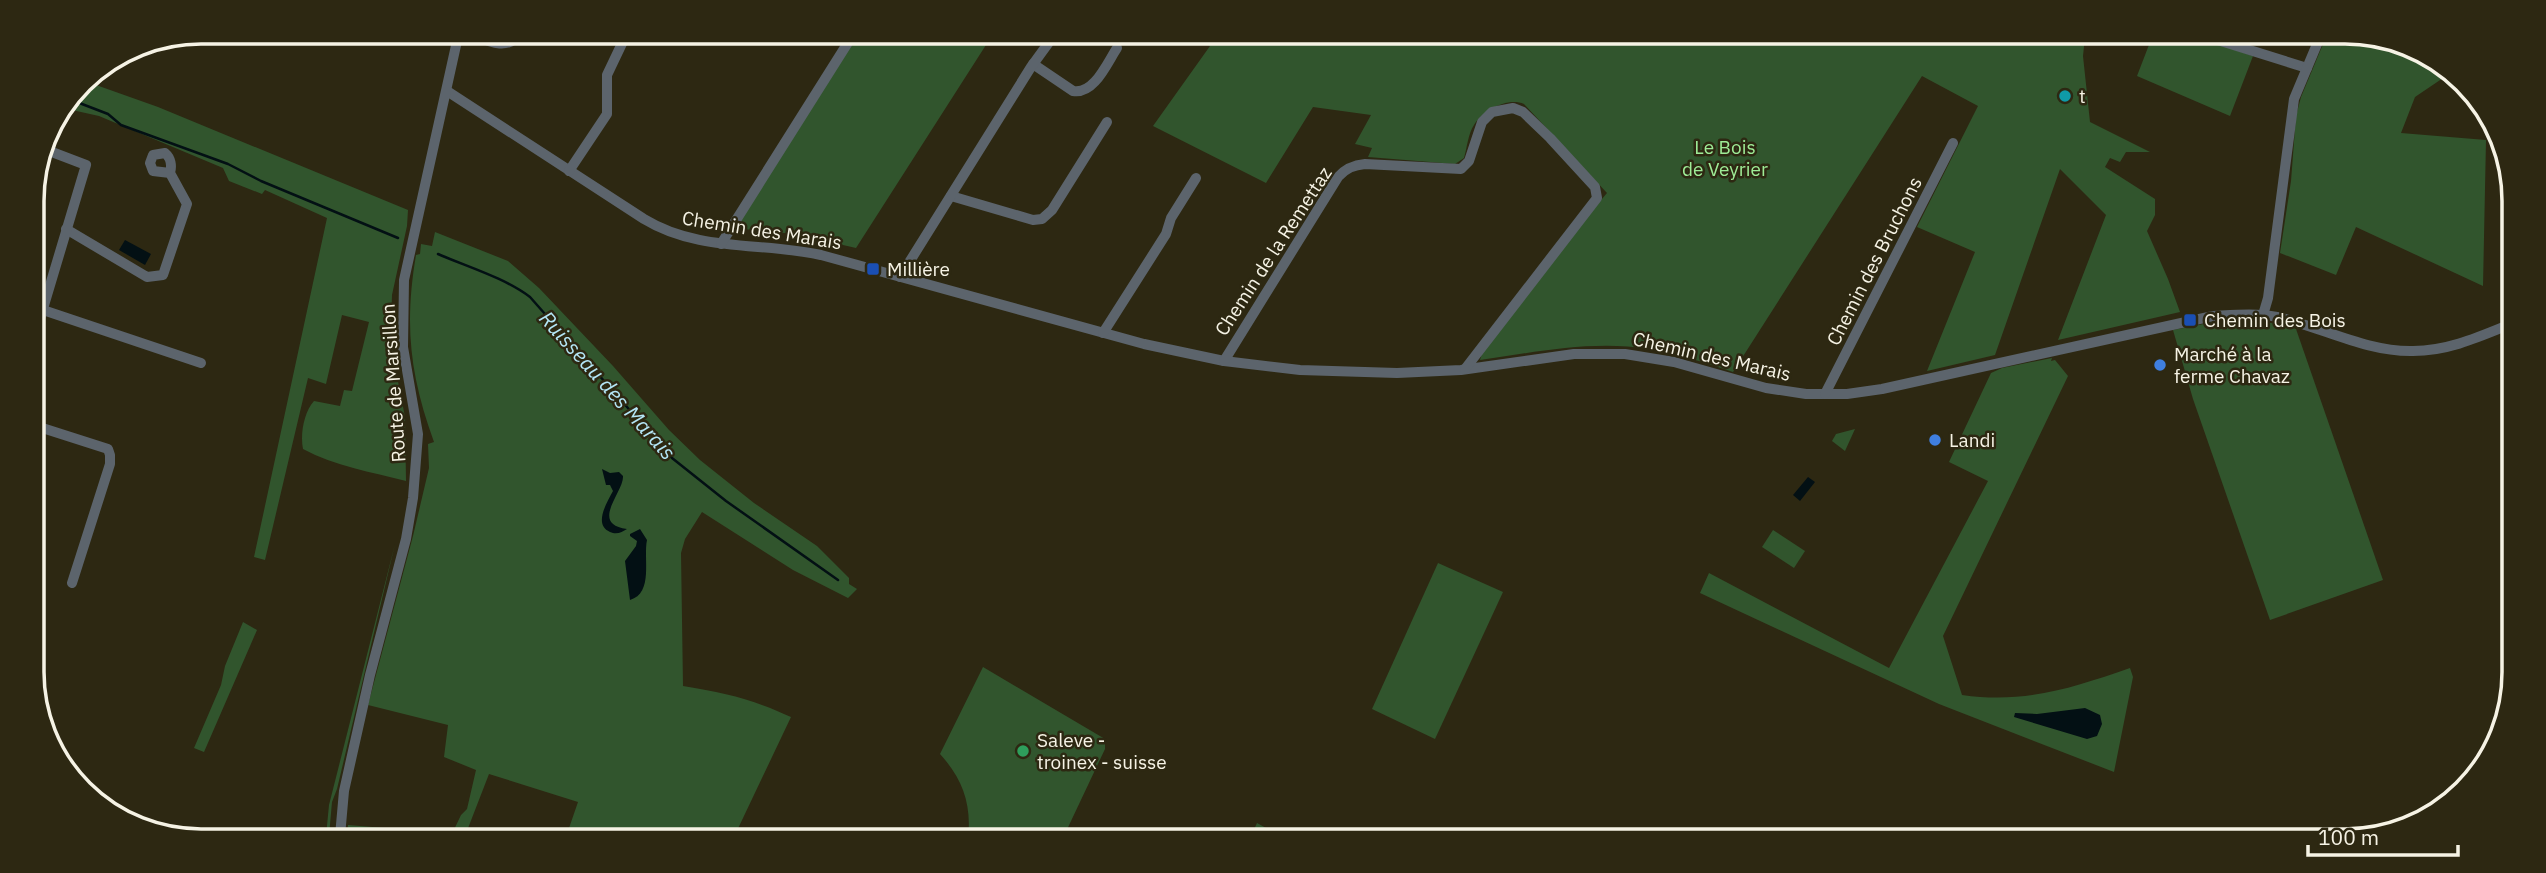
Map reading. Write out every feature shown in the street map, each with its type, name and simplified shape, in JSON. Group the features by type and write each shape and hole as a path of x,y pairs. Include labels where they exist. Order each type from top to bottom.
{"street":[{"name":"Route de Marsillon","path":"341,829 344,791 370,675 406,539 413,498 418,434 403,347 403,291 457,44"},
{"path":"569,171 607,114 607,75 622,44"},
{"path":"721,244 847,44"},
{"path":"900,276 1048,44"},
{"path":"2230,44 2307,68"},
{"path":"2263,315 2268,298 2294,99 2316,44"},
{"path":"1033,64 1073,92 1079,93 1092,85 1116,48"},
{"name":"Chemin des Marais","path":"447,91 665,231 696,241 809,252 1167,350 1263,367 1349,373 1397,373 1465,369 1574,354 1625,354 1666,360 1766,388 1825,394 1893,387 2190,320 2229,315 2263,315 2384,349 2411,351 2449,347 2502,327"},
{"name":"Chemin de la Remettaz","path":"1224,361 1338,177 1359,159 1461,169 1469,161 1482,122 1492,112 1513,108 1522,112 1550,138 1597,191 1594,203 1551,254 1465,369"},
{"path":"951,196 1033,220 1042,219 1052,210 1107,122"},
{"name":"Chemin des Bruchons","path":"1825,394 1953,143"},
{"path":"44,306 86,165 52,152"},
{"path":"66,229 147,276 163,275 187,204 170,173"},
{"path":"1103,333 1166,234 1171,218 1196,178"},
{"path":"44,310 201,363"},
{"path":"44,429 108,449 110,455 110,464 72,583"}],"green space":[{"path":"848,44 987,44 856,248 795,234 732,228"},
{"name":"Le Bois de Veyrier","path":"1207,44 2084,44 2083,56 2090,122 2150,152 2126,152 2120,162 2110,158 2105,167 2155,199 2155,215 2147,231 2180,312 2058,340 2106,215 2060,169 1995,355 1927,371 1975,252 1917,227 1978,106 1922,76 1733,372 1670,353 1607,346 1564,348 1480,360 1484,347 1553,257 1607,193 1524,104 1518,102 1496,106 1483,114 1470,133 1464,158 1455,164 1368,157 1372,148 1355,144 1371,115 1313,107 1266,183 1153,126 1210,46"},
{"path":"2149,44 2218,44 2253,56 2230,116 2137,76"},
{"path":"2323,44 2366,45 2386,49 2424,65 2443,78 2415,97 2401,133 2486,140 2483,286 2356,227 2336,275 2280,253 2291,181 2296,116"},
{"path":"95,85 158,107 408,210 392,295 391,326 393,356 405,417 406,481 340,464 303,449 304,423 314,401 340,406 344,390 352,391 369,322 342,315 326,384 308,378 265,560 254,557 327,218 265,190 262,194 229,181 223,168 99,116 73,110"},
{"path":"435,232 508,261 539,288 669,430 700,460 754,503 817,546 849,578 849,584 857,589 848,598 793,570 702,512 685,539 681,553 683,686 738,697 791,717 738,829 569,829 578,802 489,774 468,829 454,829 467,809 476,770 444,757 448,725 368,705 429,468 428,444 434,442 419,395 410,328 416,255 420,254 421,244 432,246"},
{"path":"2241,320 2281,324 2296,329 2383,580 2270,620 2193,399 2173,330"},
{"path":"2052,358 2051,361 2055,360 2068,376 1943,636 1962,695 2028,696 2068,688 2130,668 2133,677 2114,772 1939,704 1700,593 1709,573 1889,668 1988,481 1949,462 1991,373 2002,368"},
{"path":"1855,429 1845,451 1832,441 1836,434"},
{"path":"1773,530 1805,551 1794,568 1762,547"},
{"path":"395,544 332,802 330,829 327,829 329,805"},
{"path":"1438,563 1503,592 1435,739 1372,709"},
{"path":"243,622 257,630 204,752 194,748 221,685 225,666"},
{"name":"Saleve - troinex - suisse","path":"983,667 1105,739 1105,749 1067,829 969,829 964,792 954,772 940,754"},
{"path":"1257,823 1268,829 1254,829"},
{"path":"348,825 397,829 348,829"}],"shaded area":[{"path":"125,240 151,254 145,265 119,250"},
{"path":"602,469 610,473 619,472 623,476 609,514 610,521 616,526 627,529 619,533 610,532 602,524 603,513 613,491 610,485 606,485"},
{"path":"1808,477 1815,482 1800,501 1793,495"},
{"path":"640,529 647,540 645,583 637,596 630,600 625,561 637,541 630,534"},
{"path":"2085,708 2100,715 2102,724 2097,736 2087,739 2014,717 2015,713 2037,714"}],"waterway":[{"name":"Ruisseau des Marais","path":"78,103 108,114 121,125 228,164 261,181 398,238"},
{"name":"Ruisseau des Marais","path":"438,254 498,278 530,297 672,458 726,501 838,580"}],"place":[{"name":"t","path":"2065,96"},
{"name":"Millière","path":"873,269"},
{"name":"Chemin des Bois","path":"2190,320"},
{"name":"Marché à la ferme Chavaz","path":"2160,365"},
{"name":"Landi","path":"1935,440"},
{"name":"Saleve - troinex - suisse","path":"1023,751"}]}
